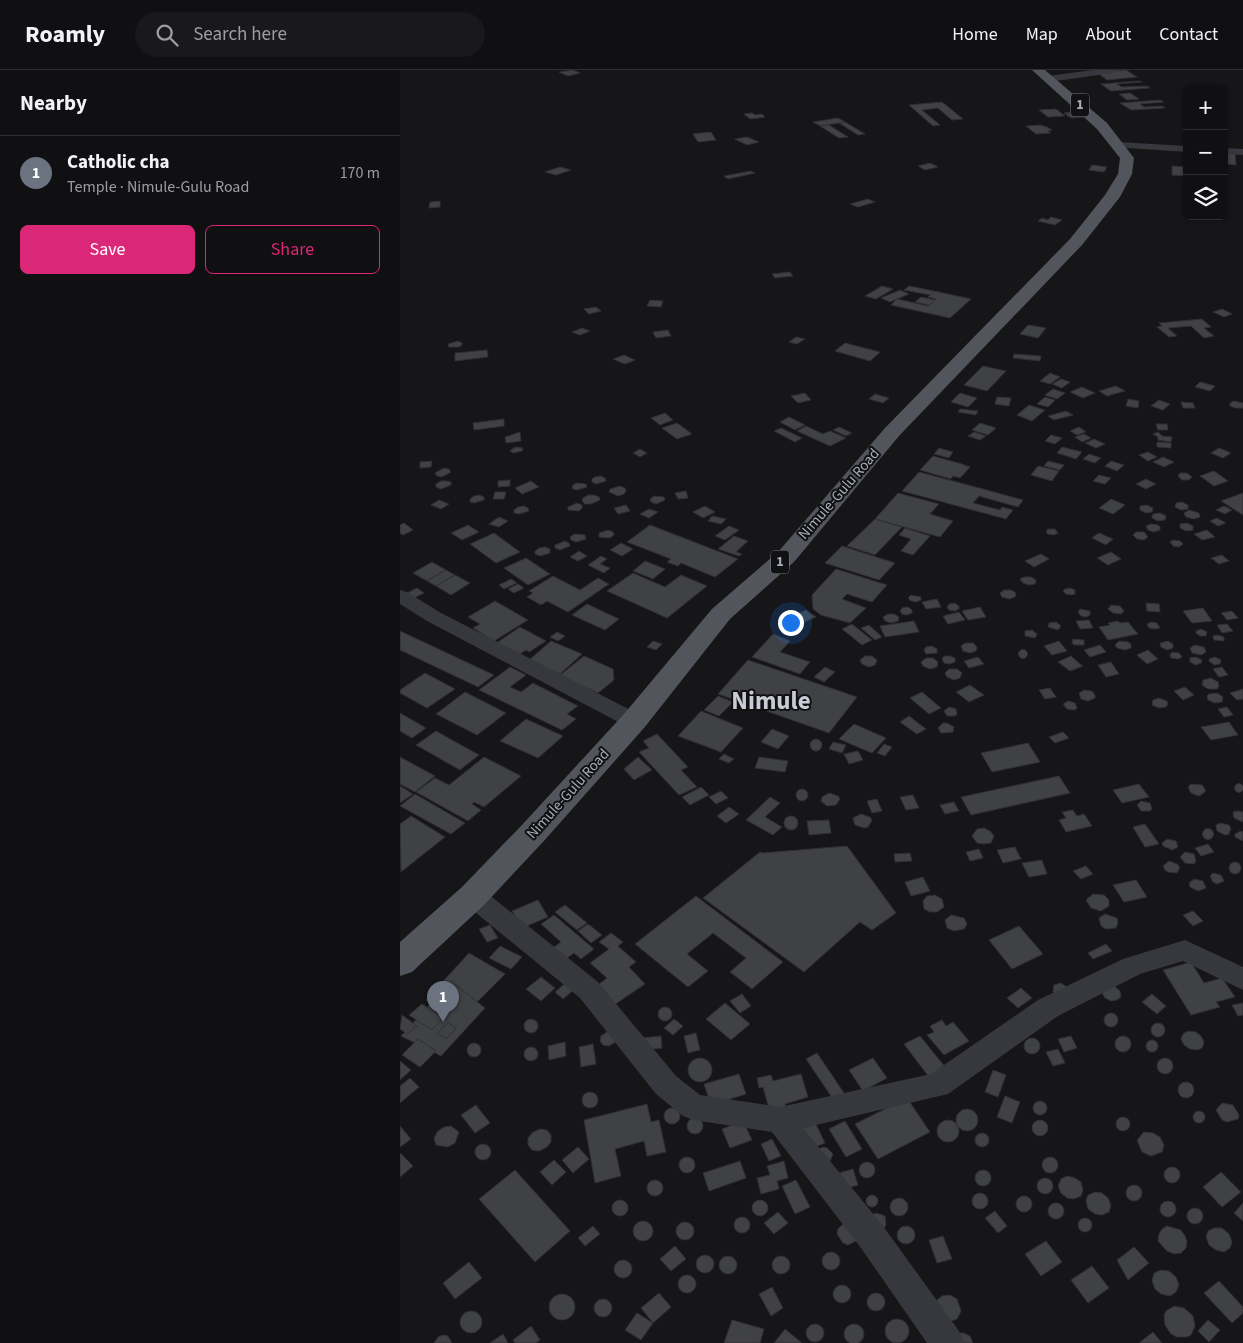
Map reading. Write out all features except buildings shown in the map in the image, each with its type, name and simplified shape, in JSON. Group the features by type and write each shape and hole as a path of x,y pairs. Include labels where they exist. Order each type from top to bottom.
{"main road":[{"name":"1","path":"1038,70 1102,126 1117,145"},
{"name":"Nimule-Gulu Road","path":"400,962 473,896 532,834 634,721 721,614 786,556 892,432 1076,242 1112,197 1125,174 1127,158 1117,145"}],"street":[{"path":"1048,79 1073,73 1113,70"},
{"path":"1117,145 1183,149"},
{"path":"1228,150 1243,152"},
{"path":"400,596 434,617 634,721"},
{"path":"473,896 589,990 666,1085 693,1107 780,1120 938,1085 1048,1008 1132,966 1185,950 1243,979"},
{"path":"780,1120 804,1154 872,1237 947,1343"}],"place":[{"name":"Catholic cha","path":"443,1022"}],"district":[{"name":"Nimule","path":"771,701"}]}
